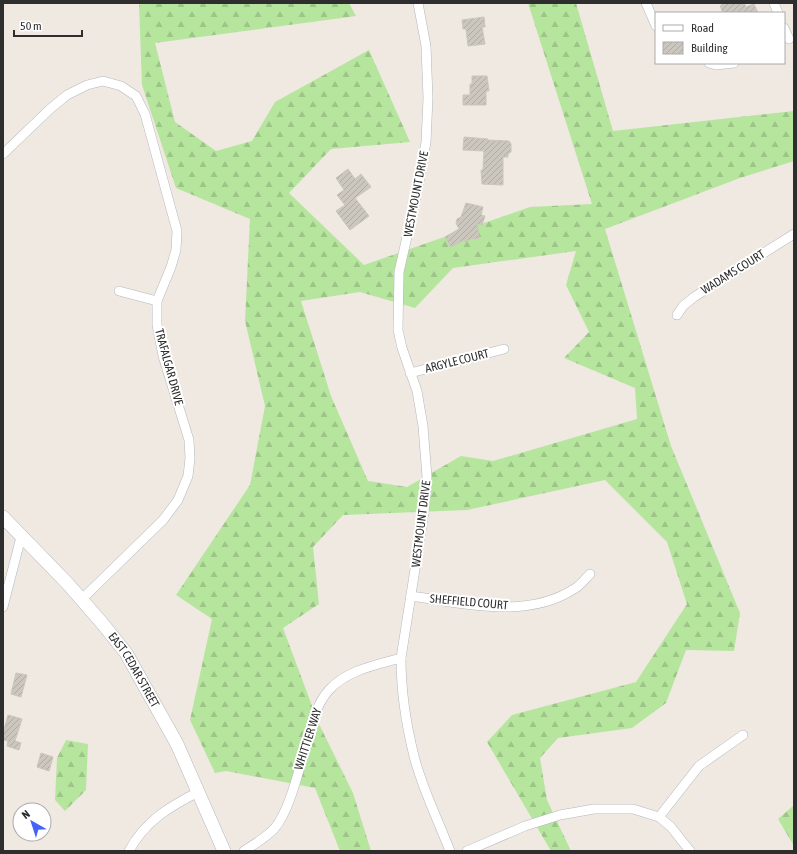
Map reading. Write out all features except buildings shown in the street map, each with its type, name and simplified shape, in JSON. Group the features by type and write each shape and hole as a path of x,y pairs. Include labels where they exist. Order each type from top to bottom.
{"main road":[{"name":"EAST CEDAR STREET","path":"3,517 82,599 126,653 177,744 224,851"}],"street":[{"name":"WESTMOUNT DRIVE","path":"418,3 426,46 428,98 426,142 418,188 399,272 398,330 402,348 417,391 423,426 427,477 424,512 401,658 401,678 403,700 414,756 450,851"},
{"path":"646,3 655,24"},
{"path":"785,30 789,40"},
{"name":"TRAFALGAR DRIVE","path":"3,154 50,109 67,95 86,85 103,81 121,86 136,96 145,114 177,231 176,250 157,302 156,324 163,356 189,440 190,458 188,476 178,500 163,520 82,599"},
{"name":"WADAMS COURT","path":"677,315 683,306 694,296 794,234"},
{"path":"119,291 157,302"},
{"name":"ARGYLE COURT","path":"410,373 504,349"},
{"path":"3,607 21,537"},
{"name":"SHEFFIELD COURT","path":"411,596 473,605 517,606 536,604 555,599 575,589 590,574"},
{"name":"WHITTIER WAY","path":"244,851 264,838 282,817 289,800 312,723 320,704 329,690 343,679 361,669 401,658"},
{"path":"659,817 699,766 743,735"},
{"path":"129,851 142,830 160,814 174,804 198,792"},
{"path":"467,851 525,826 560,815 594,809 633,809 659,817 671,826 690,851"}],"green space":[{"path":"139,3 349,3 356,16 155,43 175,122 216,151 252,141 275,102 369,50 410,142 331,149 289,193 364,265 530,207 592,204 528,3 576,3 613,131 794,111 794,161 740,178 605,229 671,446 740,613 734,651 686,650 666,703 632,728 558,738 540,758 547,800 571,851 551,851 487,742 512,715 636,682 687,604 667,542 605,480 467,510 343,515 313,547 319,604 283,628 318,722 353,793 371,851 340,851 315,788 226,771 215,773 190,720 212,619 176,595 250,485 265,406 245,321 250,219 176,188 142,85","holes":["576,251 566,285 589,332 564,358 635,388 637,419 493,461 461,456 407,487 368,481 331,396 301,301 360,292 415,308 453,268"]},
{"path":"66,740 88,744 86,790 65,811 55,800 57,758"},
{"path":"794,805 794,846 778,819"}]}
